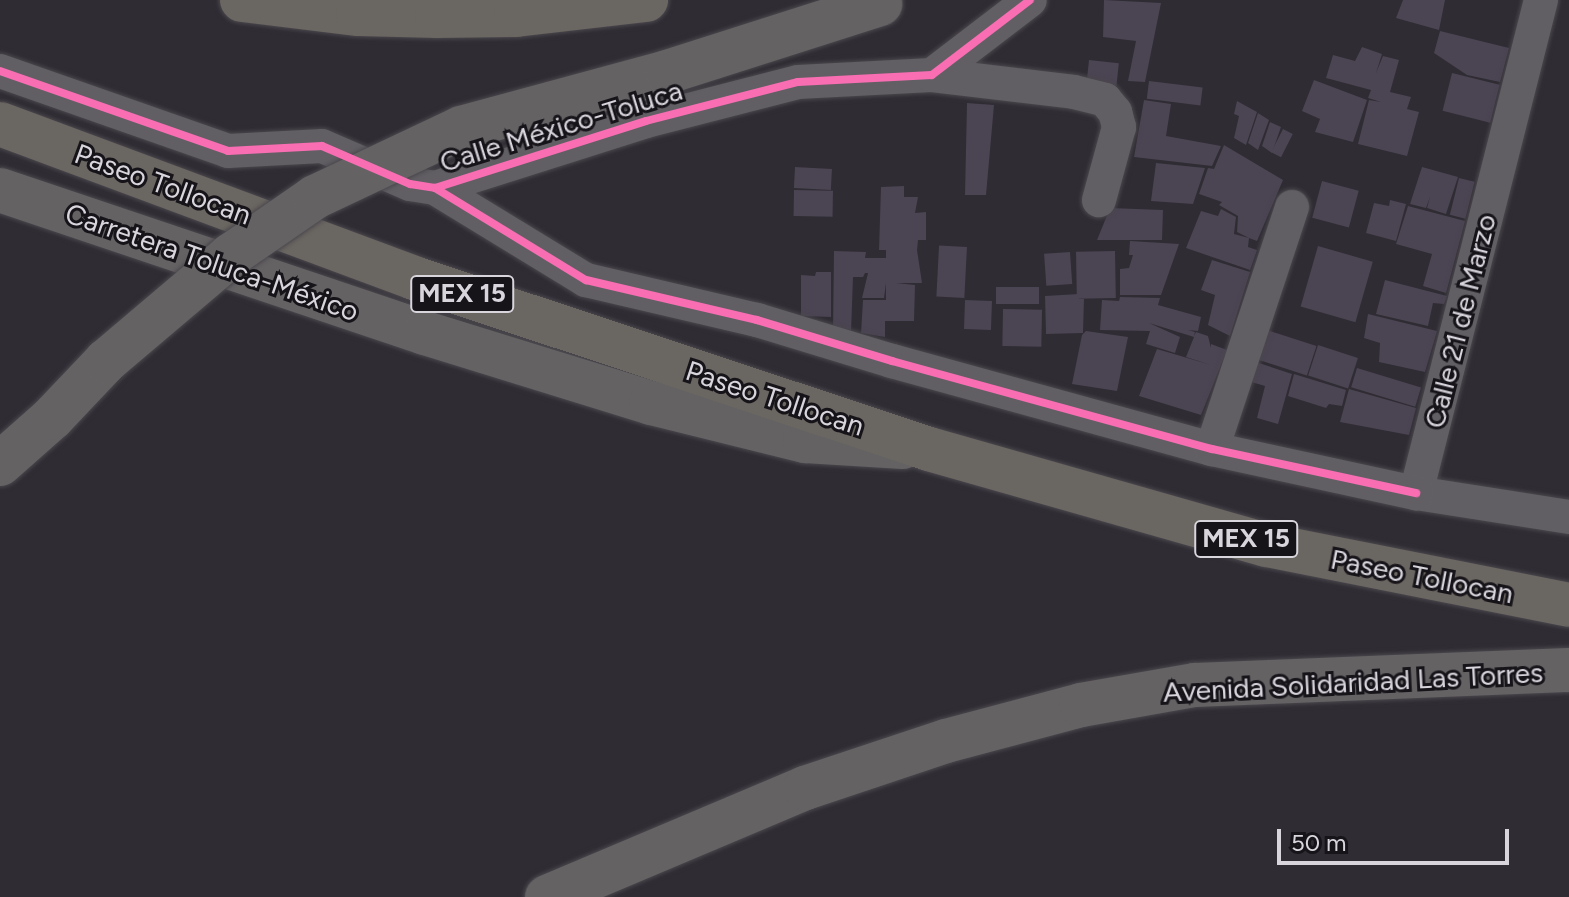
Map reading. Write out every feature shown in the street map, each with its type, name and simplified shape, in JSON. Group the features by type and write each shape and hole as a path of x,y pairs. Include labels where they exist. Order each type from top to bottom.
{"highway":[{"path":"242,0 358,14 437,16 516,15 646,0"},
{"name":"Paseo Tollocan","path":"0,124 414,278 929,449 1267,545 1569,605"}],"main road":[{"path":"0,464 52,418 106,361 231,255 315,197 461,128 667,72 886,2"},
{"name":"Carretera Toluca-México","path":"0,190 425,333 651,403 805,441 929,449"},
{"name":"Avenida Solidaridad Las Torres","path":"547,897 805,788 946,741 1081,705 1195,685 1569,670"}],"street":[{"path":"932,75 1030,0"},
{"name":"Calle 21 de Marzo","path":"1416,493 1541,0"},
{"name":"Calle México-Toluca","path":"0,71 228,151 322,146 410,184 435,188 646,121 798,82 932,75 1051,89 1105,100 1115,112 1119,127 1099,200"},
{"path":"435,188 586,280 757,320 892,361 1212,449 1416,493 1569,517"},
{"path":"1212,449 1292,207"}],"building":[{"path":"1104,0 1161,3 1145,82 1128,81 1136,41 1103,37"},
{"path":"1403,0 1445,0 1439,30 1396,18"},
{"path":"1440,31 1509,48 1500,82 1467,75 1434,53"},
{"path":"1362,47 1382,54 1376,73 1383,56 1399,60 1390,92 1411,97 1407,109 1419,112 1407,156 1358,144 1369,100 1381,102 1368,98 1371,90 1326,78 1333,55 1355,61"},
{"path":"1089,60 1119,63 1116,86 1087,83"},
{"path":"1452,73 1500,85 1490,123 1443,111"},
{"path":"1314,80 1367,100 1353,142 1315,132 1320,119 1302,111"},
{"path":"1149,81 1203,88 1200,105 1147,99"},
{"path":"1144,100 1171,104 1166,136 1221,146 1212,166 1134,157"},
{"path":"1237,101 1257,112 1246,145 1234,138 1239,116 1234,114"},
{"path":"967,103 994,105 986,195 965,195"},
{"path":"1258,113 1269,120 1258,150 1248,143"},
{"path":"1270,122 1281,127 1272,153 1262,146"},
{"path":"1283,129 1293,134 1281,157 1271,152"},
{"path":"1224,145 1283,180 1257,241 1237,232 1238,216 1219,205 1222,202 1199,194 1208,168 1214,169"},
{"path":"1156,163 1205,168 1193,204 1151,201"},
{"path":"795,167 832,169 831,190 794,188"},
{"path":"1422,167 1458,177 1446,214 1427,208 1430,197 1426,208 1410,204"},
{"path":"1459,178 1475,182 1465,219 1450,215"},
{"path":"1322,181 1359,191 1349,228 1312,218"},
{"path":"904,186 904,197 918,197 915,213 926,212 926,240 918,240 917,250 922,283 896,283 915,285 914,321 885,321 885,337 861,333 863,300 886,300 886,283 884,298 862,298 868,273 865,273 863,277 853,277 851,333 833,330 834,251 866,252 865,258 886,258 886,250 879,250 881,187"},
{"path":"794,190 833,191 833,217 794,216"},
{"path":"1390,200 1406,204 1396,241 1366,233 1374,203 1389,206"},
{"path":"1408,206 1465,221 1446,293 1423,286 1432,254 1396,244"},
{"path":"1110,208 1163,210 1162,240 1097,240"},
{"path":"1221,209 1236,217 1234,234 1249,238 1248,247 1257,250 1250,270 1186,248 1201,211 1218,216"},
{"path":"1130,241 1179,244 1161,295 1120,295 1120,269 1129,268 1133,255 1129,255"},
{"path":"939,246 967,247 964,298 936,296"},
{"path":"1318,246 1373,262 1355,322 1301,307"},
{"path":"1115,251 1116,298 1077,299 1076,252"},
{"path":"1070,252 1072,284 1046,286 1044,254"},
{"path":"1212,260 1250,272 1230,336 1208,325 1215,295 1201,290"},
{"path":"816,272 831,272 831,317 801,316 801,275 815,276"},
{"path":"1385,280 1447,296 1444,304 1433,303 1428,326 1376,314"},
{"path":"996,287 1039,287 1039,304 996,304"},
{"path":"1079,294 1079,299 1084,299 1083,333 1046,334 1045,296"},
{"path":"1120,297 1160,298 1158,305 1201,317 1198,331 1188,330 1195,332 1194,336 1196,332 1208,336 1211,348 1211,344 1227,350 1201,415 1139,396 1157,349 1211,365 1186,357 1194,337 1149,323 1180,337 1175,353 1146,344 1150,331 1100,330 1102,300 1119,301"},
{"path":"965,300 992,301 991,330 964,329"},
{"path":"1003,309 1042,310 1041,347 1002,346"},
{"path":"1368,314 1437,331 1425,372 1379,362 1380,343 1364,338"},
{"path":"1267,330 1316,346 1307,376 1257,359"},
{"path":"1086,331 1128,337 1117,391 1072,384 1082,335"},
{"path":"1318,345 1358,358 1348,388 1308,375"},
{"path":"1256,362 1292,374 1278,424 1257,418 1265,386 1248,381"},
{"path":"1357,368 1421,388 1415,407 1351,387"},
{"path":"1294,374 1346,390 1342,406 1329,404 1326,408 1288,396"},
{"path":"1349,389 1416,408 1409,435 1340,422"}],"cycle path":[{"path":"0,71 228,151 322,146 410,184 435,188 646,121 798,82 932,75 1030,0"},
{"path":"435,188 586,280 757,320 892,361 1212,449 1416,493"}]}
